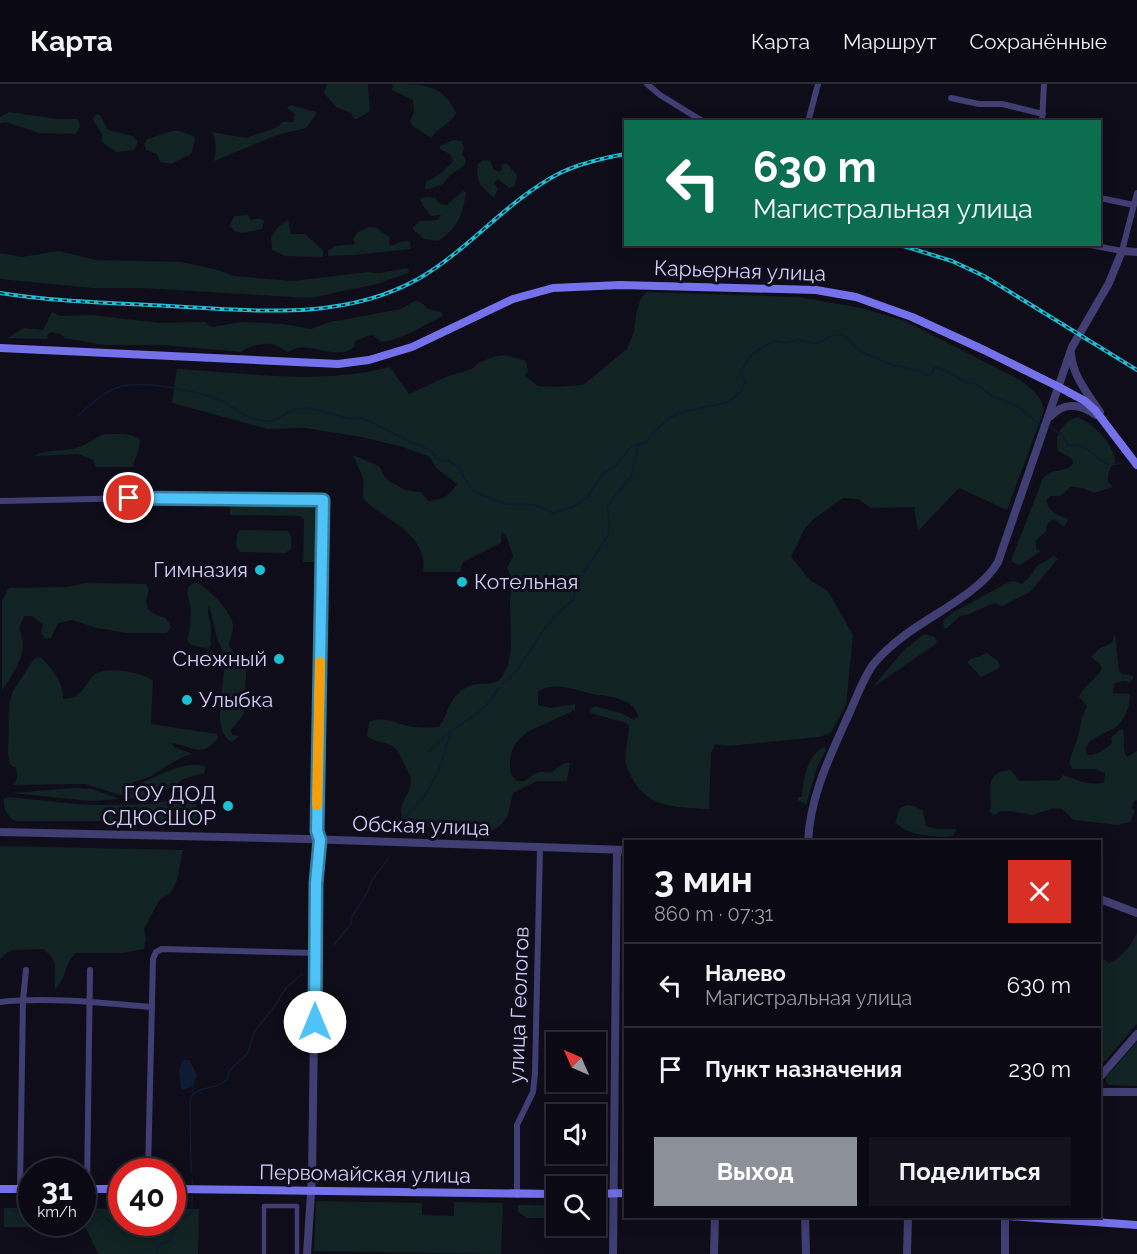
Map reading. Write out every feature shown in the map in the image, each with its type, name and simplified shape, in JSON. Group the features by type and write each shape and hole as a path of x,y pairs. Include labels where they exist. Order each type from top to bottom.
{"main road":[{"name":"Карьерная улица","path":"0,348 338,364 369,360 398,351 513,299 553,288 609,285 795,288 846,295 894,310 978,347 1059,387 1090,405 1107,423 1137,465"},
{"path":"0,1189 18,1189"},
{"name":"Первомайская улица","path":"186,1190 546,1194"},
{"path":"606,1194 624,1193"},
{"path":"1035,1218 1137,1225"}],"street":[{"path":"647,84 660,95 701,120"},
{"path":"809,120 818,84"},
{"path":"1042,120 1044,84"},
{"path":"951,98 976,103 1002,104 1043,114"},
{"path":"808,840 812,806 819,784 872,667 880,656 902,637 978,586 993,571 1072,347 1109,283 1122,251 1137,193"},
{"path":"1101,198 1134,205"},
{"path":"1095,246 1137,252"},
{"path":"1072,347 1074,368 1107,423"},
{"path":"1048,419 1060,407 1075,405 1088,410 1107,423"},
{"path":"0,501 139,498 323,500 317,831 320,840 316,883 308,1254"},
{"name":"Обская улица","path":"0,832 621,850"},
{"name":"улица Геологов","path":"517,1195 517,1125 533,1092 536,1062 540,848"},
{"path":"613,1254 621,850"},
{"path":"1101,899 1137,913"},
{"path":"148,1158 153,959 156,952 162,949 315,953"},
{"path":"20,1158 22,1000 26,970"},
{"path":"86,1158 90,970"},
{"path":"0,1002 22,1000 89,1002 152,1007"},
{"path":"1101,1076 1137,1034"},
{"path":"1101,1092 1137,1092"},
{"path":"264,1254 264,1206 297,1206 297,1254"},
{"path":"714,1254 715,1218"},
{"path":"805,1218 806,1254"},
{"path":"907,1254 908,1218"},
{"path":"1005,1254 1006,1218"}],"shaded area":[{"path":"327,84 368,84 370,111 354,119 351,113 336,107 324,93"},
{"path":"393,84 414,84 439,91 451,103 456,113 431,138 413,126 410,121 414,112 413,100 392,90"},
{"path":"290,105 316,112 306,128 277,135 214,161 216,146 212,132 246,138 278,127 282,122 293,122 295,114 287,108"},
{"path":"9,112 58,119 78,119 80,126 76,134 39,133 6,122 0,123 0,117"},
{"path":"96,114 100,115 108,130 133,136 138,142 134,150 116,152 102,142 102,134 93,120"},
{"path":"176,130 194,136 191,154 171,164 160,162 157,154 146,150 144,144 147,139"},
{"path":"453,140 462,141 464,148 462,154 466,161 464,166 450,175 443,184 425,190 426,182 453,162 450,154 440,149 440,146"},
{"path":"483,160 491,161 493,169 499,172 502,170 502,164 506,163 517,175 515,186 509,188 498,179 494,183 498,189 494,198 478,180 478,164"},
{"path":"463,191 466,192 461,214 455,226 445,236 438,241 424,239 413,230 413,227 420,221 437,220 441,215 431,216 420,199 435,198 440,204 447,205"},
{"path":"248,215 251,220 261,218 264,221 262,229 242,233 234,231 230,226 234,216"},
{"path":"288,220 291,234 305,234 323,250 323,257 285,256 272,250 271,237 279,226"},
{"path":"369,227 377,228 390,238 391,246 399,242 410,241 411,249 328,256 328,251 335,246 355,244 353,239 358,232"},
{"path":"58,251 96,260 181,262 234,276 293,281 367,272 380,273 407,268 409,271 377,284 310,298 143,288 93,288 0,279 0,253 22,257"},
{"path":"647,292 799,297 861,308 905,321 1020,380 1038,396 1044,410 1007,510 959,488 918,531 914,507 871,508 858,499 843,498 805,528 791,557 810,580 828,591 853,635 846,705 831,733 819,737 728,746 715,744 711,753 709,809 668,805 648,797 639,789 626,764 629,726 626,723 591,713 590,709 594,706 621,713 634,720 638,716 635,709 618,698 557,686 538,692 538,705 550,708 575,704 575,710 523,735 515,744 510,760 510,770 514,778 521,782 536,773 552,772 564,763 570,763 567,781 537,781 513,793 505,821 489,832 407,825 401,812 411,783 410,776 394,747 367,736 369,722 384,719 412,727 439,727 458,693 472,685 499,680 508,665 511,646 512,583 507,568 513,556 507,538 502,532 501,543 463,562 460,572 423,572 420,548 413,538 364,500 363,479 353,455 379,466 386,479 405,490 421,492 428,501 445,497 457,484 436,468 430,457 403,447 361,437 305,428 268,429 172,403 177,369 311,377 390,367 409,394 448,376 472,369 478,363 505,355 526,361 528,371 525,376 538,386 583,385 627,349 634,332 641,298"},
{"path":"415,301 421,302 428,309 441,312 443,316 398,338 382,342 372,335 355,341 354,347 341,352 297,348 288,352 270,344 254,345 241,352 164,345 104,345 65,338 52,332 48,334 47,339 7,338 24,328 43,330 52,312 60,316 92,315 160,323 205,322 211,327 242,322 283,324 311,329 330,322 401,309"},
{"path":"1077,417 1096,429 1112,449 1115,462 1109,471 1108,482 1113,487 1094,493 1083,488 1071,487 1060,496 1050,496 1046,501 1052,511 1068,519 1064,527 1054,519 1052,520 1047,524 1046,532 1036,540 1036,549 1041,551 1020,565 1012,562 1043,478 1051,472 1073,464 1072,459 1058,451 1057,440 1060,430 1067,422"},
{"path":"104,434 128,434 140,440 133,467 96,467 93,460 78,454 34,456 81,446"},
{"path":"230,503 307,504 313,507 317,513 320,528 318,559 315,562 303,562 304,519 299,516 230,515"},
{"path":"240,530 288,531 291,536 291,549 285,553 240,552 236,546 237,534"},
{"path":"1054,556 1058,559 1030,592 1002,606 994,603 960,616 944,628 943,621 952,613 1009,582 1014,581 1021,584 1030,577 1037,566"},
{"path":"195,582 212,594 229,614 233,631 229,646 246,669 244,714 231,730 232,735 239,736 232,742 225,736 221,727 220,702 225,665 209,606 211,645 209,649 191,645 187,640 191,612 188,588"},
{"path":"86,583 146,584 149,589 146,601 148,609 166,618 171,627 167,633 127,633 97,628 72,620 58,623 51,638 45,639 41,633 43,625 31,616 24,616 19,629 23,645 20,661 2,690 2,600 9,588 67,587"},
{"path":"1115,633 1119,671 1122,674 1133,676 1133,679 1130,682 1122,681 1114,684 1113,693 1130,694 1128,707 1118,725 1096,737 1086,749 1088,755 1101,751 1112,743 1111,738 1119,730 1123,730 1124,750 1127,757 1137,751 1137,800 1133,802 1132,808 1135,811 1130,822 1118,825 1074,820 1062,809 1054,808 1033,815 1001,811 994,815 990,812 990,785 995,775 1001,772 1011,770 1019,781 1059,780 1063,775 1088,783 1104,783 1105,773 1095,769 1072,769 1069,762 1087,706 1079,697 1102,669 1100,664 1091,657 1100,648 1112,643"},
{"path":"924,634 935,637 937,643 872,688 903,651"},
{"path":"987,653 998,661 1000,666 981,677 968,663 969,660"},
{"path":"41,657 59,681 63,699 75,696 83,690 95,674 100,672 116,670 134,673 153,681 151,724 217,734 218,738 202,750 172,743 175,748 193,754 182,757 149,777 120,787 125,790 188,765 206,767 204,773 184,779 154,798 134,799 85,784 13,785 17,775 16,768 10,764 8,755 9,703 13,691 34,659"},
{"path":"825,747 826,751 817,767 806,805 798,800 798,797 802,797 807,768 814,755"},
{"path":"74,788 92,789 120,799 91,801 11,793"},
{"path":"187,797 194,798 199,812 196,821 186,824 142,821 16,821 8,815 4,805 4,798 102,805 150,804"},
{"path":"907,805 915,806 923,811 926,826 938,829 957,829 953,836 922,835 900,827 895,822 900,808"},
{"path":"0,846 183,850 177,880 171,893 160,899 144,929 146,939 144,949 122,953 76,953 69,962 62,981 55,989 55,964 43,949 11,950 0,959"},
{"path":"1137,933 1137,1024 1101,1066 1101,958 1109,963 1122,955"},
{"path":"1137,1042 1137,1086 1109,1085 1106,1077"},
{"path":"316,1201 422,1203 422,1215 454,1216 454,1202 503,1203 501,1254 314,1251"},
{"path":"518,1205 546,1205 546,1218 527,1218 518,1212"},
{"path":"4,1208 18,1208 18,1227 4,1227"},
{"path":"96,1208 108,1209 108,1236 186,1236 186,1209 199,1209 198,1254 98,1254 90,1236 96,1236"}],"water":[{"path":"183,1060 189,1060 197,1074 193,1086 184,1090 181,1089 179,1070"}],"waterway":[{"path":"79,415 111,390 126,386 151,385 215,398 257,420 274,420 293,410 303,408 348,419 362,418 425,448 439,460 449,461 459,468 475,492 506,504 535,505 553,513 573,507 587,498 603,473 615,467 632,446 646,442 665,421 679,413 729,402 740,392 746,381 740,374 750,357 775,341 783,343 799,340 816,344 833,335 844,335 858,350 892,365 917,370 931,376 936,367 962,381 976,384 993,397 1016,405 1041,425"},
{"path":"1051,428 1062,435 1068,445 1084,447 1108,464 1122,463"},
{"path":"428,752 452,730 479,712 488,703 517,670 543,631 574,599 575,586 608,535 607,507 631,477 638,445"},
{"path":"397,825 399,820 408,816 409,812 424,797 439,770 451,731"},
{"path":"334,945 351,924 351,918 366,895 372,880 388,859"},
{"path":"191,1173 190,1100 193,1094 227,1080 229,1071 248,1053 254,1032 286,988 302,974"},
{"path":"193,1086 193,1094"},
{"path":"192,1178 193,1185"},
{"path":"186,1215 192,1212 192,1195"},
{"path":"12,1211 18,1211"},
{"path":"96,1212 108,1220"},
{"path":"157,1253 158,1246 170,1240 172,1236"}],"railway":[{"path":"0,293 84,302 264,311 296,310 358,302 389,293 437,267 523,197 560,173 592,161 624,154"},
{"path":"903,246 952,261 984,276 1137,370"}],"slow traffic":[{"path":"317,805 320,662"}],"place":[{"name":"Гимназия","path":"260,570"},
{"name":"Котельная","path":"462,582"},
{"name":"Снежный","path":"279,659"},
{"name":"Улыбка","path":"187,700"},
{"name":"ГОУ ДОД СДЮСШОР","path":"228,806"}],"route":[{"path":"129,498 323,500 317,831 320,840 316,883 315,1022"}]}
